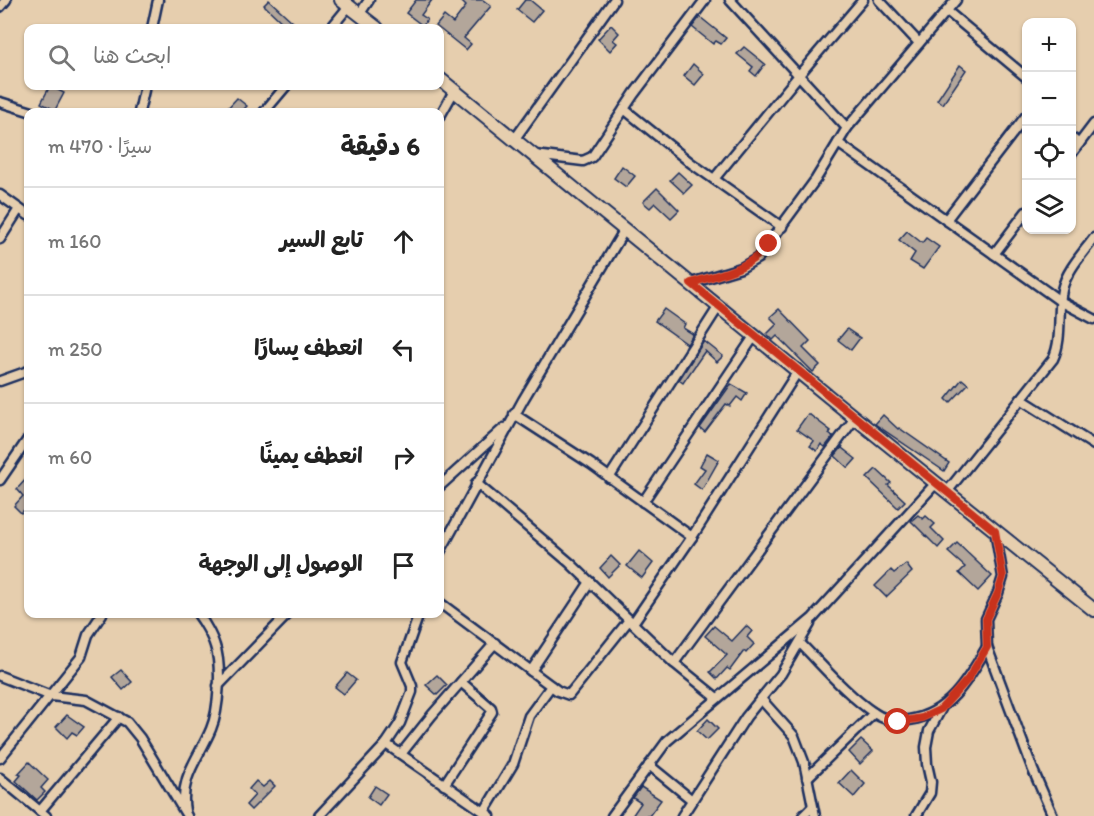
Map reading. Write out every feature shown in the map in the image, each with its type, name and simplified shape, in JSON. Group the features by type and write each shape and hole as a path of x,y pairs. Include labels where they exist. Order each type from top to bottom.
{"street":[{"path":"0,7 6,0"},
{"path":"153,24 158,0"},
{"path":"359,15 369,0"},
{"path":"514,140 614,0"},
{"path":"531,154 588,160 592,157 634,94 705,0"},
{"path":"730,0 848,128"},
{"path":"714,179 863,0"},
{"path":"879,0 919,43"},
{"path":"691,283 741,268 758,258 816,179 848,128 956,0"},
{"path":"333,24 345,3 371,24"},
{"path":"947,11 1022,74"},
{"path":"444,82 1094,610"},
{"path":"140,108 144,90"},
{"path":"267,108 283,90"},
{"path":"444,109 454,91"},
{"path":"0,102 24,110"},
{"path":"624,110 714,179 782,227"},
{"path":"946,220 1022,121"},
{"path":"1076,140 1094,124"},
{"path":"838,142 1060,302 1094,319"},
{"path":"0,195 24,212"},
{"path":"0,239 19,209"},
{"path":"994,254 1022,217"},
{"path":"444,544 514,414 625,229"},
{"path":"948,492 1053,359 1058,349 1060,302 1066,278 1094,238"},
{"path":"609,477 719,306"},
{"path":"643,502 755,335"},
{"path":"444,606 551,686 569,695 631,621 692,537 798,371"},
{"path":"0,381 24,372"},
{"path":"1021,399 1094,445"},
{"path":"514,414 591,464 692,537"},
{"path":"674,663 855,418"},
{"path":"444,482 509,424"},
{"path":"0,480 24,445"},
{"path":"476,483 570,563 674,663 717,698"},
{"path":"612,816 668,741 813,618 936,483"},
{"path":"995,531 1003,577 986,619 987,647 1033,770 1053,816"},
{"path":"531,670 590,582"},
{"path":"0,758 81,657 88,635 99,618"},
{"path":"186,815 183,795 188,777 212,728 218,703 216,646 200,618"},
{"path":"218,686 284,618"},
{"path":"320,816 386,744 400,723 412,692 412,686 402,662 418,618"},
{"path":"682,816 746,717 781,674 813,618"},
{"path":"400,754 495,643"},
{"path":"800,643 874,713 898,722 922,718 941,709"},
{"path":"916,816 930,793 931,782 926,747 929,731 941,709 968,679 987,647"},
{"path":"0,676 51,696 86,700 127,722 140,738 186,815"},
{"path":"444,785 492,712 491,708 461,682"},
{"path":"386,744 487,814 513,764 529,716 551,686"},
{"path":"761,699 794,736 804,762 815,816"},
{"path":"807,778 874,713"},
{"path":"0,778 43,813 119,717"},
{"path":"649,765 692,800"},
{"path":"803,816 812,807"}],"building":[{"path":"269,0 293,22 284,24 264,5"},
{"path":"416,0 432,0 421,15 427,19 424,24 420,24 406,13"},
{"path":"460,0 483,0 491,6 464,38 471,44 466,50 444,32 444,24 438,24 444,16 453,23 466,6"},
{"path":"525,0 530,0 542,10 532,22 517,10"},
{"path":"700,17 726,38 721,44 716,41 713,44 692,27"},
{"path":"611,25 619,33 613,40 617,43 610,51 598,39"},
{"path":"744,47 765,64 756,76 750,71 753,67 737,54"},
{"path":"693,64 704,74 695,85 684,76"},
{"path":"960,65 966,70 943,104 937,100"},
{"path":"48,90 58,90 64,93 56,108 41,103"},
{"path":"237,98 247,106 245,108 228,108"},
{"path":"622,166 635,176 626,187 614,178"},
{"path":"678,172 692,185 684,193 670,180"},
{"path":"657,188 679,210 671,218 655,203 650,208 643,202"},
{"path":"907,231 922,243 926,238 939,247 923,269 910,261 915,253 899,240"},
{"path":"664,309 685,324 683,328 693,334 685,348 687,344 655,321"},
{"path":"779,309 810,341 803,348 820,365 813,372 777,336 773,340 767,334 777,324 770,317"},
{"path":"847,329 860,338 851,350 838,340"},
{"path":"704,341 723,356 717,362 705,351 683,383 679,380"},
{"path":"962,379 968,384 950,403 946,399"},
{"path":"731,384 747,393 742,401 737,397 730,406 726,404 705,432 700,428"},
{"path":"807,415 831,431 829,434 833,437 825,447 821,444 817,451 810,446 814,441 797,429"},
{"path":"883,415 898,429 949,463 944,471 875,424"},
{"path":"843,446 842,448 856,459 848,468 835,456"},
{"path":"707,453 719,460 702,490 694,484 705,469 700,466"},
{"path":"876,469 891,483 888,485 905,501 898,508 867,478"},
{"path":"24,481 24,510 21,513 14,506 23,496 17,489"},
{"path":"918,515 923,519 926,516 935,524 931,528 944,541 938,548 911,521"},
{"path":"957,543 992,576 978,591 959,573 965,567 948,552"},
{"path":"639,551 653,563 642,578 627,566"},
{"path":"611,556 620,565 608,577 600,568"},
{"path":"906,564 912,572 886,597 875,586 891,570 894,573"},
{"path":"714,626 732,641 746,626 752,631 747,637 754,644 746,653 744,651 730,670 727,668 717,679 710,672 727,655 705,636"},
{"path":"121,670 132,682 123,690 112,677"},
{"path":"347,673 356,680 344,694 335,687"},
{"path":"437,675 447,685 437,695 426,685"},
{"path":"67,715 84,727 77,735 72,732 67,738 56,727"},
{"path":"708,719 718,729 707,740 697,731"},
{"path":"861,740 873,751 860,764 849,752"},
{"path":"29,762 48,780 41,788 45,792 37,800 16,781 21,775 18,774"},
{"path":"851,770 865,784 854,797 839,783"},
{"path":"256,781 263,787 270,781 275,786 251,810 246,805 255,795 249,789"},
{"path":"375,786 387,794 379,805 368,797"},
{"path":"641,787 661,800 649,816 632,816 641,803 633,798"}],"route":[{"path":"769,244 758,258 741,268 691,283 995,531 1003,577 986,619 987,647 968,679 941,709 922,718 898,722"}]}
